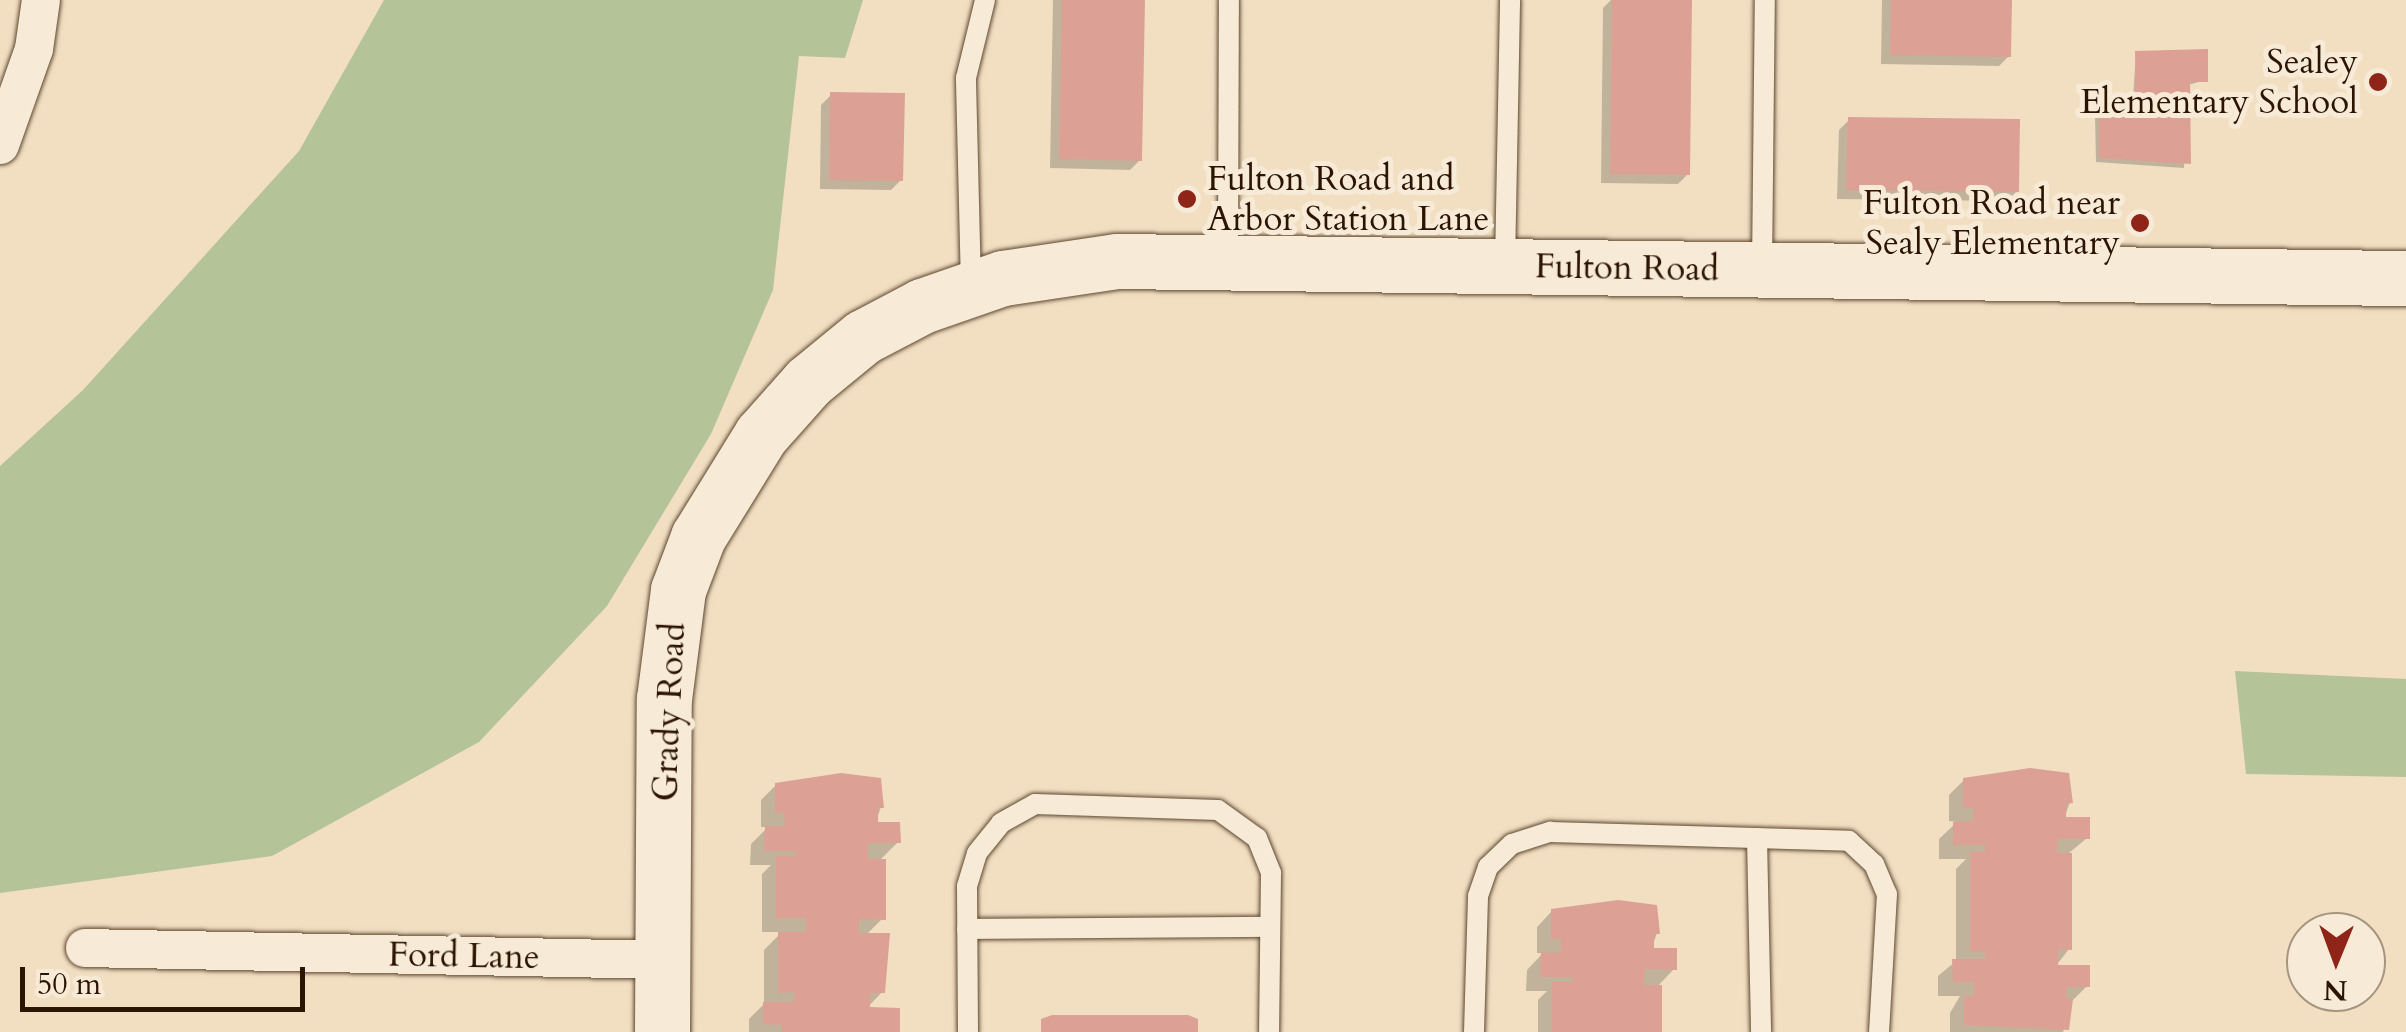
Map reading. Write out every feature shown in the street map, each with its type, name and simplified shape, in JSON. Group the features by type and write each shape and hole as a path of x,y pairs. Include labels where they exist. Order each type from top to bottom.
{"street":[{"path":"0,145 34,49 41,0"},
{"name":"Fulton Road","path":"862,337 971,288 1054,267 1228,262 2406,278"},
{"name":"Grady Road","path":"662,1032 664,699 678,590 698,537 761,435 808,382 862,337"},
{"name":"Ford Lane","path":"85,948 663,960"}],"lane":[{"path":"971,288 966,78 984,0"},
{"path":"1228,262 1230,0"},
{"path":"1505,266 1510,0"},
{"path":"1762,270 1765,0"},
{"path":"968,1032 967,886 977,853 1001,823 1036,804 1218,810 1257,838 1271,873 1269,1032"},
{"path":"1474,1032 1478,896 1488,867 1512,844 1550,832 1849,841 1874,864 1887,894 1879,1032"},
{"path":"1757,838 1761,1032"},
{"path":"967,929 1270,928"}],"green space":[{"path":"384,0 863,0 845,58 799,56 773,290 711,434 607,606 479,742 272,856 0,893 0,466 83,390 299,151"},
{"path":"2235,671 2406,679 2406,777 2246,774"}],"building":[{"path":"1062,0 1145,0 1142,161 1059,159"},
{"path":"1612,0 1692,0 1690,175 1610,174"},
{"path":"1891,0 2012,0 2011,57 1890,55"},
{"path":"2208,49 2208,82 2190,82 2191,164 2099,158 2099,110 2136,110 2135,51"},
{"path":"830,92 905,93 903,181 829,180"},
{"path":"1848,117 2020,119 2019,192 1846,190"},
{"path":"2030,768 2069,773 2073,803 2066,804 2066,817 2090,817 2090,839 2058,839 2057,853 2072,853 2072,950 2058,949 2058,965 2090,965 2090,987 2066,987 2066,999 2073,999 2069,1030 1964,1025 1964,996 1974,996 1974,982 1953,982 1952,959 1985,959 1985,951 1970,952 1970,852 1985,852 1985,845 1953,845 1953,822 1973,821 1974,808 1963,807 1963,778"},
{"path":"841,773 881,778 884,808 878,808 878,822 900,822 901,843 868,843 868,859 886,859 886,920 859,919 859,933 890,933 885,993 870,993 870,1007 900,1008 900,1032 782,1032 782,1025 763,1024 763,1002 794,1002 794,992 778,993 778,932 806,932 806,918 776,918 776,856 796,856 796,851 764,851 765,826 785,826 784,813 775,813 775,783"},
{"path":"1618,900 1657,905 1660,934 1654,934 1654,948 1677,948 1677,970 1645,969 1644,985 1662,985 1662,1032 1552,1032 1552,982 1572,982 1572,977 1540,977 1541,952 1561,953 1561,939 1551,939 1551,909"},
{"path":"1052,1015 1188,1015 1198,1019 1198,1032 1041,1032 1041,1019"}],"place":[{"name":"Sealey Elementary School","path":"2378,82"},
{"name":"Fulton Road and Arbor Station Lane","path":"1187,199"},
{"name":"Fulton Road near Sealy Elementary","path":"2140,223"}]}
